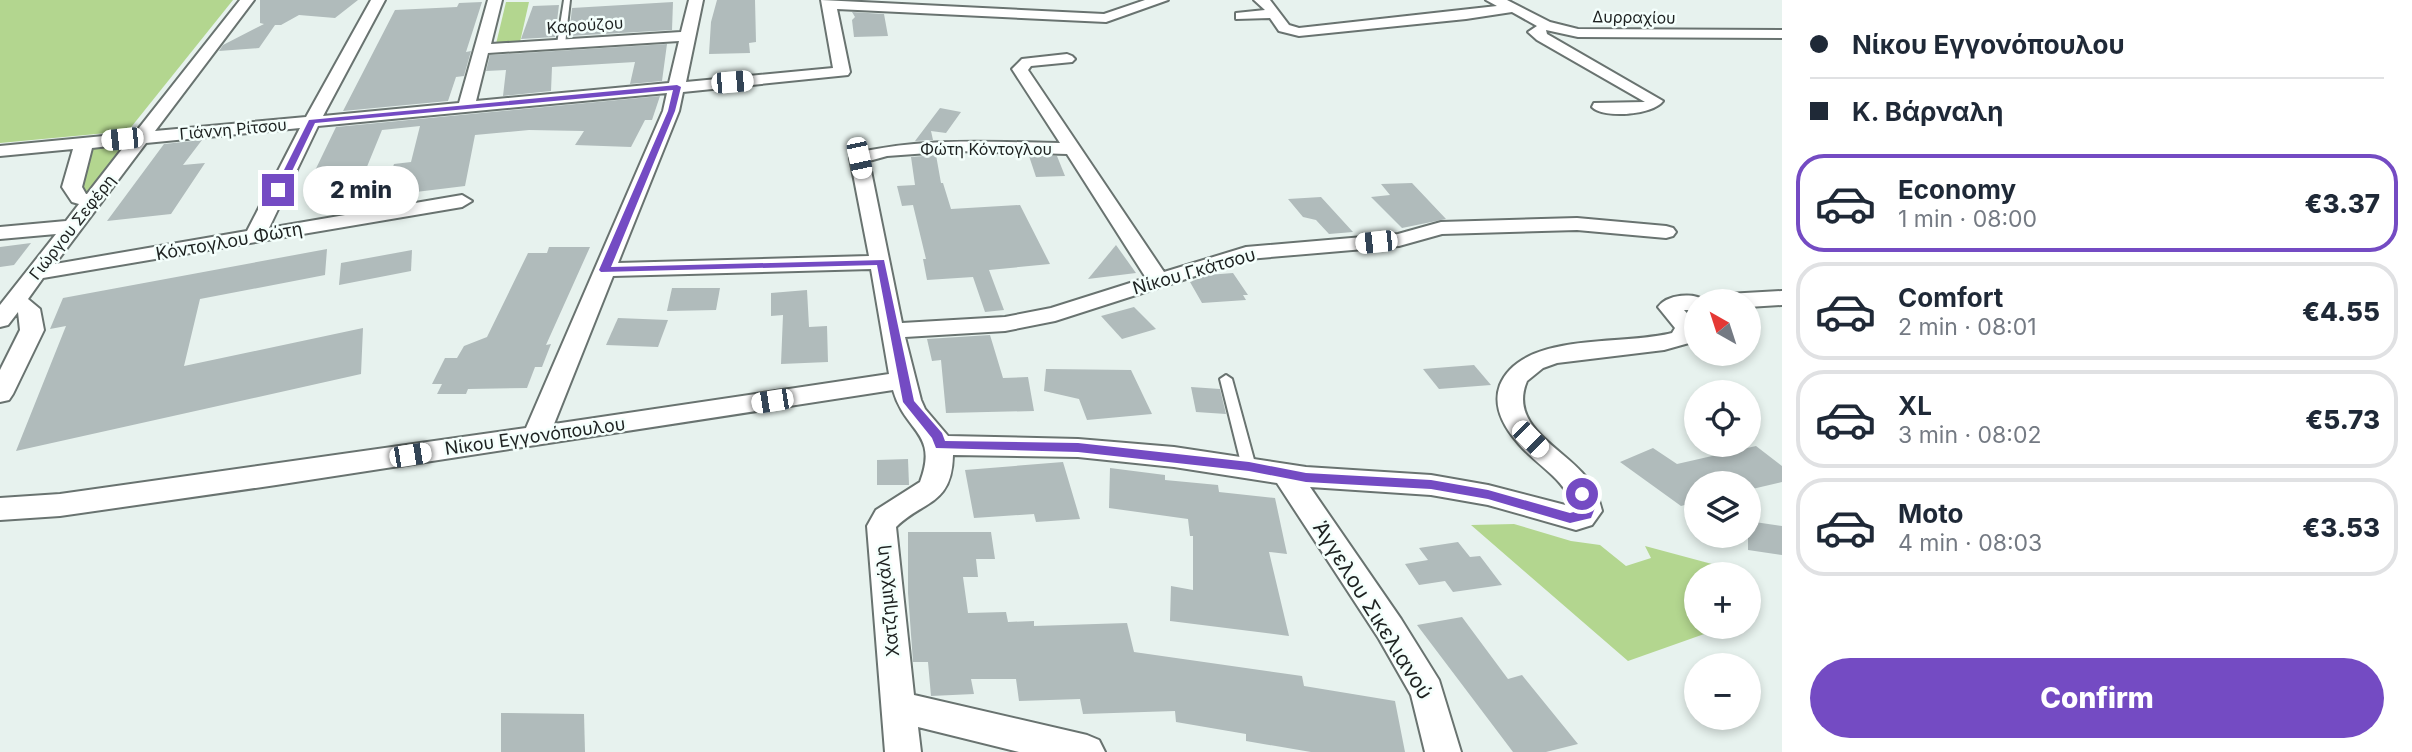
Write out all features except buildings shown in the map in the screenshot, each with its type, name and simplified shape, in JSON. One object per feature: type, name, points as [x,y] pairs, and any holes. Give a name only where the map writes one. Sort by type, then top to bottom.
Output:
[{"type":"street","name":"Γιώργου Σεφέρη","points":[[7,311],[247,0]]},
{"type":"street","points":[[255,236],[312,121],[378,0]]},
{"type":"street","points":[[466,107],[495,0]]},
{"type":"street","points":[[536,435],[671,111],[696,0]]},
{"type":"street","points":[[829,2],[1107,18],[1133,7],[1161,0]]},
{"type":"street","points":[[1261,0],[1284,28],[1299,32],[1466,15],[1514,6]]},
{"type":"street","name":"Δυρραχίου","points":[[1494,0],[1514,6],[1550,27],[1595,35],[1782,34]]},
{"type":"street","name":"Γιάννη Ρίτσου","points":[[0,151],[842,72],[829,2]]},
{"type":"street","points":[[1241,16],[1274,14]]},
{"type":"street","points":[[1550,27],[1535,32],[1655,101],[1653,105],[1644,108],[1600,107]]},
{"type":"street","name":"Καρούζου","points":[[483,49],[689,36]]},
{"type":"street","points":[[1067,59],[1027,62],[1020,69],[1158,280]]},
{"type":"street","points":[[84,143],[72,187],[79,198],[92,201]]},
{"type":"street","name":"Φώτη Κόντογλου","points":[[881,262],[859,158],[887,151],[956,146],[1073,149]]},
{"type":"street","name":"Κόντογλου Φώτη","points":[[37,273],[462,201]]},
{"type":"street","name":"Νίκου Γκάτσου","points":[[893,331],[1005,324],[1055,314],[1246,253],[1399,240],[1441,228],[1577,224],[1666,232]]},
{"type":"street","points":[[0,233],[73,226]]},
{"type":"street","points":[[604,270],[881,262],[902,380],[911,407],[938,436],[940,445],[1078,448],[1249,467],[1286,474],[1447,487],[1488,495],[1561,516],[1582,517],[1588,508],[1582,494],[1530,439],[1510,413],[1510,396],[1517,377],[1530,366],[1550,357],[1661,343],[1681,338],[1684,332]]},
{"type":"street","points":[[1761,299],[1782,298]]},
{"type":"street","points":[[1684,304],[1669,307],[1684,324]]},
{"type":"street","points":[[0,394],[32,330],[29,309],[7,311]]},
{"type":"street","name":"Νίκου Εγγονόπουλου","points":[[0,509],[70,504],[902,380]]},
{"type":"street","name":"Χατζημιχάλη","points":[[904,752],[881,526],[892,513],[916,502],[930,490],[940,459],[940,445]]},
{"type":"street","name":"Άγγελου Σικελιανού","points":[[1286,474],[1390,629],[1427,691],[1443,752]]},
{"type":"street","points":[[898,707],[1087,752]]},
{"type":"lane","points":[[561,44],[567,0]]},
{"type":"lane","points":[[1226,379],[1249,467]]},
{"type":"green space","points":[[0,0],[233,0],[128,131],[0,143]]},
{"type":"green space","points":[[506,2],[529,2],[520,42],[496,44]]},
{"type":"green space","points":[[141,137],[92,201],[73,184],[84,143]]},
{"type":"green space","points":[[1514,524],[1571,541],[1600,545],[1626,566],[1651,558],[1645,546],[1705,562],[1684,562],[1684,639],[1690,639],[1628,661],[1471,525]]},
{"type":"route","points":[[278,190],[312,121],[677,87],[671,111],[604,270],[881,262],[908,402],[918,417],[938,436],[940,445],[1078,448],[1174,457],[1306,477],[1466,489],[1576,519],[1587,514],[1588,504],[1582,494]]}]
